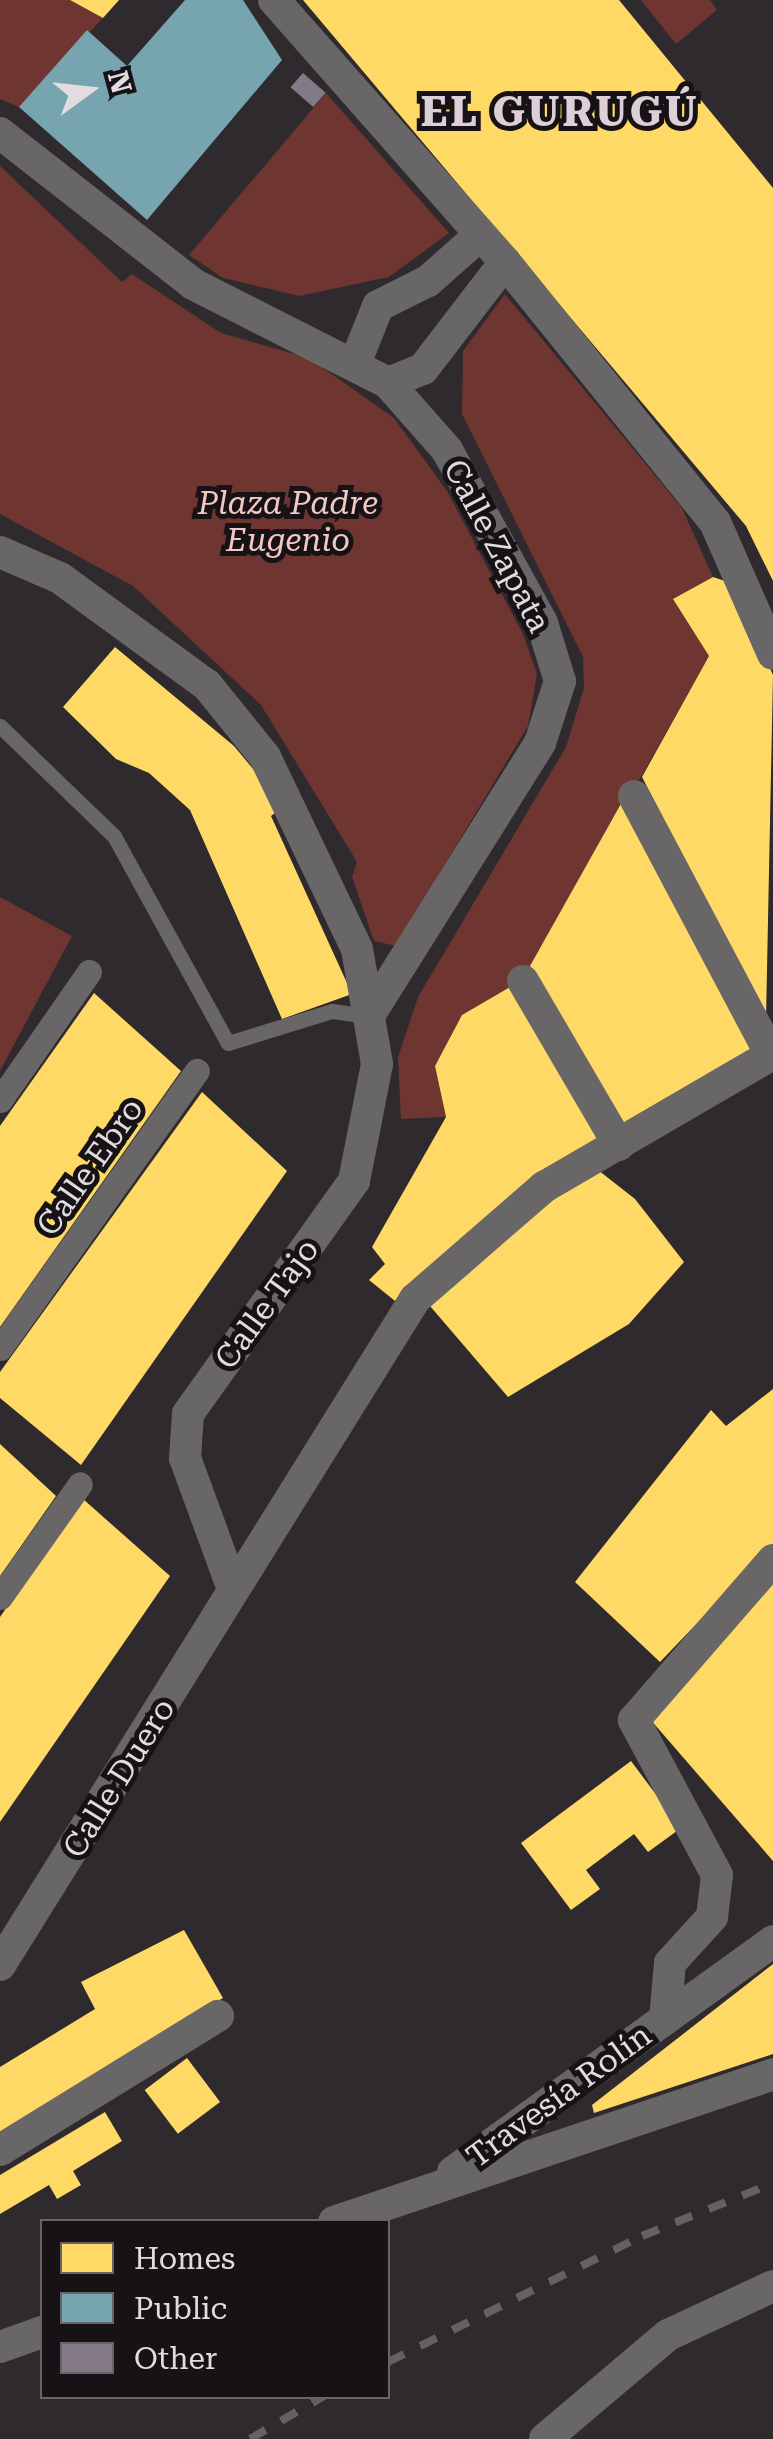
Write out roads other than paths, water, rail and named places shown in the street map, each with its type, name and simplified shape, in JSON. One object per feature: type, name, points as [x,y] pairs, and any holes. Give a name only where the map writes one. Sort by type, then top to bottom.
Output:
[{"type":"street","points":[[274,0],[505,262],[716,522],[773,654]]},
{"type":"street","name":"Calle Zapata","points":[[0,134],[193,284],[356,361],[388,383],[447,450],[542,623],[560,681],[540,743],[369,1016]]},
{"type":"street","points":[[356,361],[378,306],[428,281],[480,235]]},
{"type":"street","points":[[388,383],[434,358],[505,262]]},
{"type":"street","name":"Calle Tajo","points":[[0,552],[60,578],[207,685],[265,757],[332,884],[369,1016],[377,1064],[354,1180],[188,1414],[185,1458],[233,1589]]},
{"type":"street","points":[[634,796],[766,1030]]},
{"type":"street","points":[[0,1100],[89,972]]},
{"type":"street","points":[[523,982],[619,1145]]},
{"type":"street","name":"Calle Duero","points":[[0,1965],[415,1300],[544,1188],[771,1055],[766,1030]]},
{"type":"street","name":"Calle Ebro","points":[[0,1348],[198,1071]]},
{"type":"street","points":[[0,1597],[80,1484]]},
{"type":"street","name":"Travesía Rolín","points":[[441,2180],[665,2019],[670,1963],[712,1917],[718,1875],[634,1720],[773,1560]]},
{"type":"street","points":[[665,2019],[773,1941]]},
{"type":"street","points":[[0,2150],[218,2016]]},
{"type":"street","points":[[342,2219],[441,2180],[481,2175],[773,2074]]},
{"type":"street","points":[[546,2439],[668,2335],[773,2286]]},
{"type":"street","points":[[0,2347],[40,2333]]},
{"type":"lane","points":[[0,726],[114,836],[228,1043],[332,1011],[369,1016]]},
{"type":"railway","points":[[390,2361],[642,2236],[773,2183]]},
{"type":"railway","points":[[250,2439],[319,2399]]},
{"type":"district","name":"EL GURUGÚ","points":[[560,112]]},
{"type":"park label","name":"Plaza Padre Eugenio","points":[[288,522]]}]
